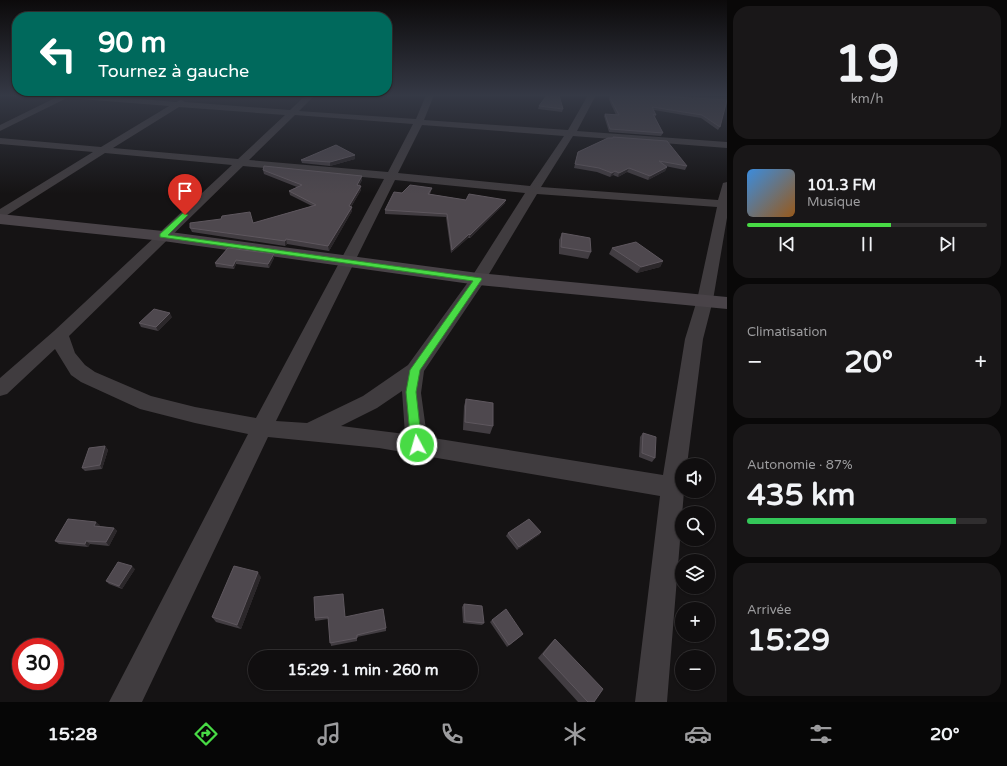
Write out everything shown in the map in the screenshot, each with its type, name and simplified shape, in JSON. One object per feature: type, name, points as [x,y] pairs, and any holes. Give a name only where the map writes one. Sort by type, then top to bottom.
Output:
[{"type":"street","points":[[0,214],[139,128]]},
{"type":"street","points":[[0,389],[60,335],[277,128]]},
{"type":"street","points":[[125,702],[262,428],[416,128]]},
{"type":"street","points":[[499,128],[727,145]]},
{"type":"street","points":[[310,432],[370,402],[396,385],[415,370],[478,279],[532,190],[574,128]]},
{"type":"street","points":[[0,141],[532,190],[726,198],[705,300],[694,339],[673,487],[651,702]]},
{"type":"street","points":[[0,219],[163,236],[478,279],[727,303]]},
{"type":"street","points":[[60,335],[65,352],[78,370],[88,377],[148,403],[196,415],[262,428],[379,439],[673,487]]},
{"type":"street","points":[[415,370],[411,392],[417,445]]},
{"type":"building","points":[[610,128],[660,128],[663,133]]},
{"type":"building","points":[[613,137],[667,141],[687,166],[659,161],[667,167],[650,176],[629,168],[619,173],[615,171],[612,173],[599,168],[575,164],[578,152]]},
{"type":"building","points":[[336,145],[355,155],[330,162],[301,160]]},
{"type":"building","points":[[264,166],[362,176],[357,185],[361,186],[349,206],[352,207],[328,246],[286,239],[285,241],[190,228],[190,223],[221,219],[222,216],[250,212],[253,223],[316,205],[289,191],[302,185],[263,170]]},
{"type":"building","points":[[410,185],[432,188],[428,194],[466,200],[469,194],[506,200],[470,235],[469,234],[452,250],[447,214],[385,210],[394,192],[402,193]]},
{"type":"building","points":[[562,233],[590,238],[591,252],[561,247]]},
{"type":"building","points":[[636,242],[663,261],[641,267],[612,248]]},
{"type":"building","points":[[228,248],[274,254],[268,264],[236,260],[233,266],[215,263]]},
{"type":"building","points":[[154,309],[170,313],[156,327],[139,323]]},
{"type":"building","points":[[466,399],[493,403],[493,426],[465,422]]},
{"type":"building","points":[[643,433],[656,437],[655,458],[642,453]]},
{"type":"building","points":[[105,446],[100,465],[82,468],[89,448]]},
{"type":"building","points":[[68,519],[96,522],[94,526],[114,528],[106,542],[86,541],[85,544],[55,541]]},
{"type":"building","points":[[529,519],[541,532],[519,547],[508,533]]},
{"type":"building","points":[[118,562],[132,566],[119,586],[106,581]]},
{"type":"building","points":[[234,566],[258,572],[237,625],[212,617]]},
{"type":"building","points":[[343,594],[345,617],[383,609],[386,628],[357,635],[357,638],[330,643],[328,617],[315,618],[314,597]]},
{"type":"building","points":[[464,604],[482,606],[484,623],[465,621]]},
{"type":"building","points":[[506,609],[523,634],[509,645],[492,620]]},
{"type":"building","points":[[555,639],[603,689],[594,702],[588,702],[543,654]]},
{"type":"route","points":[[185,215],[163,236],[478,279],[415,370],[411,392],[417,445]]}]
